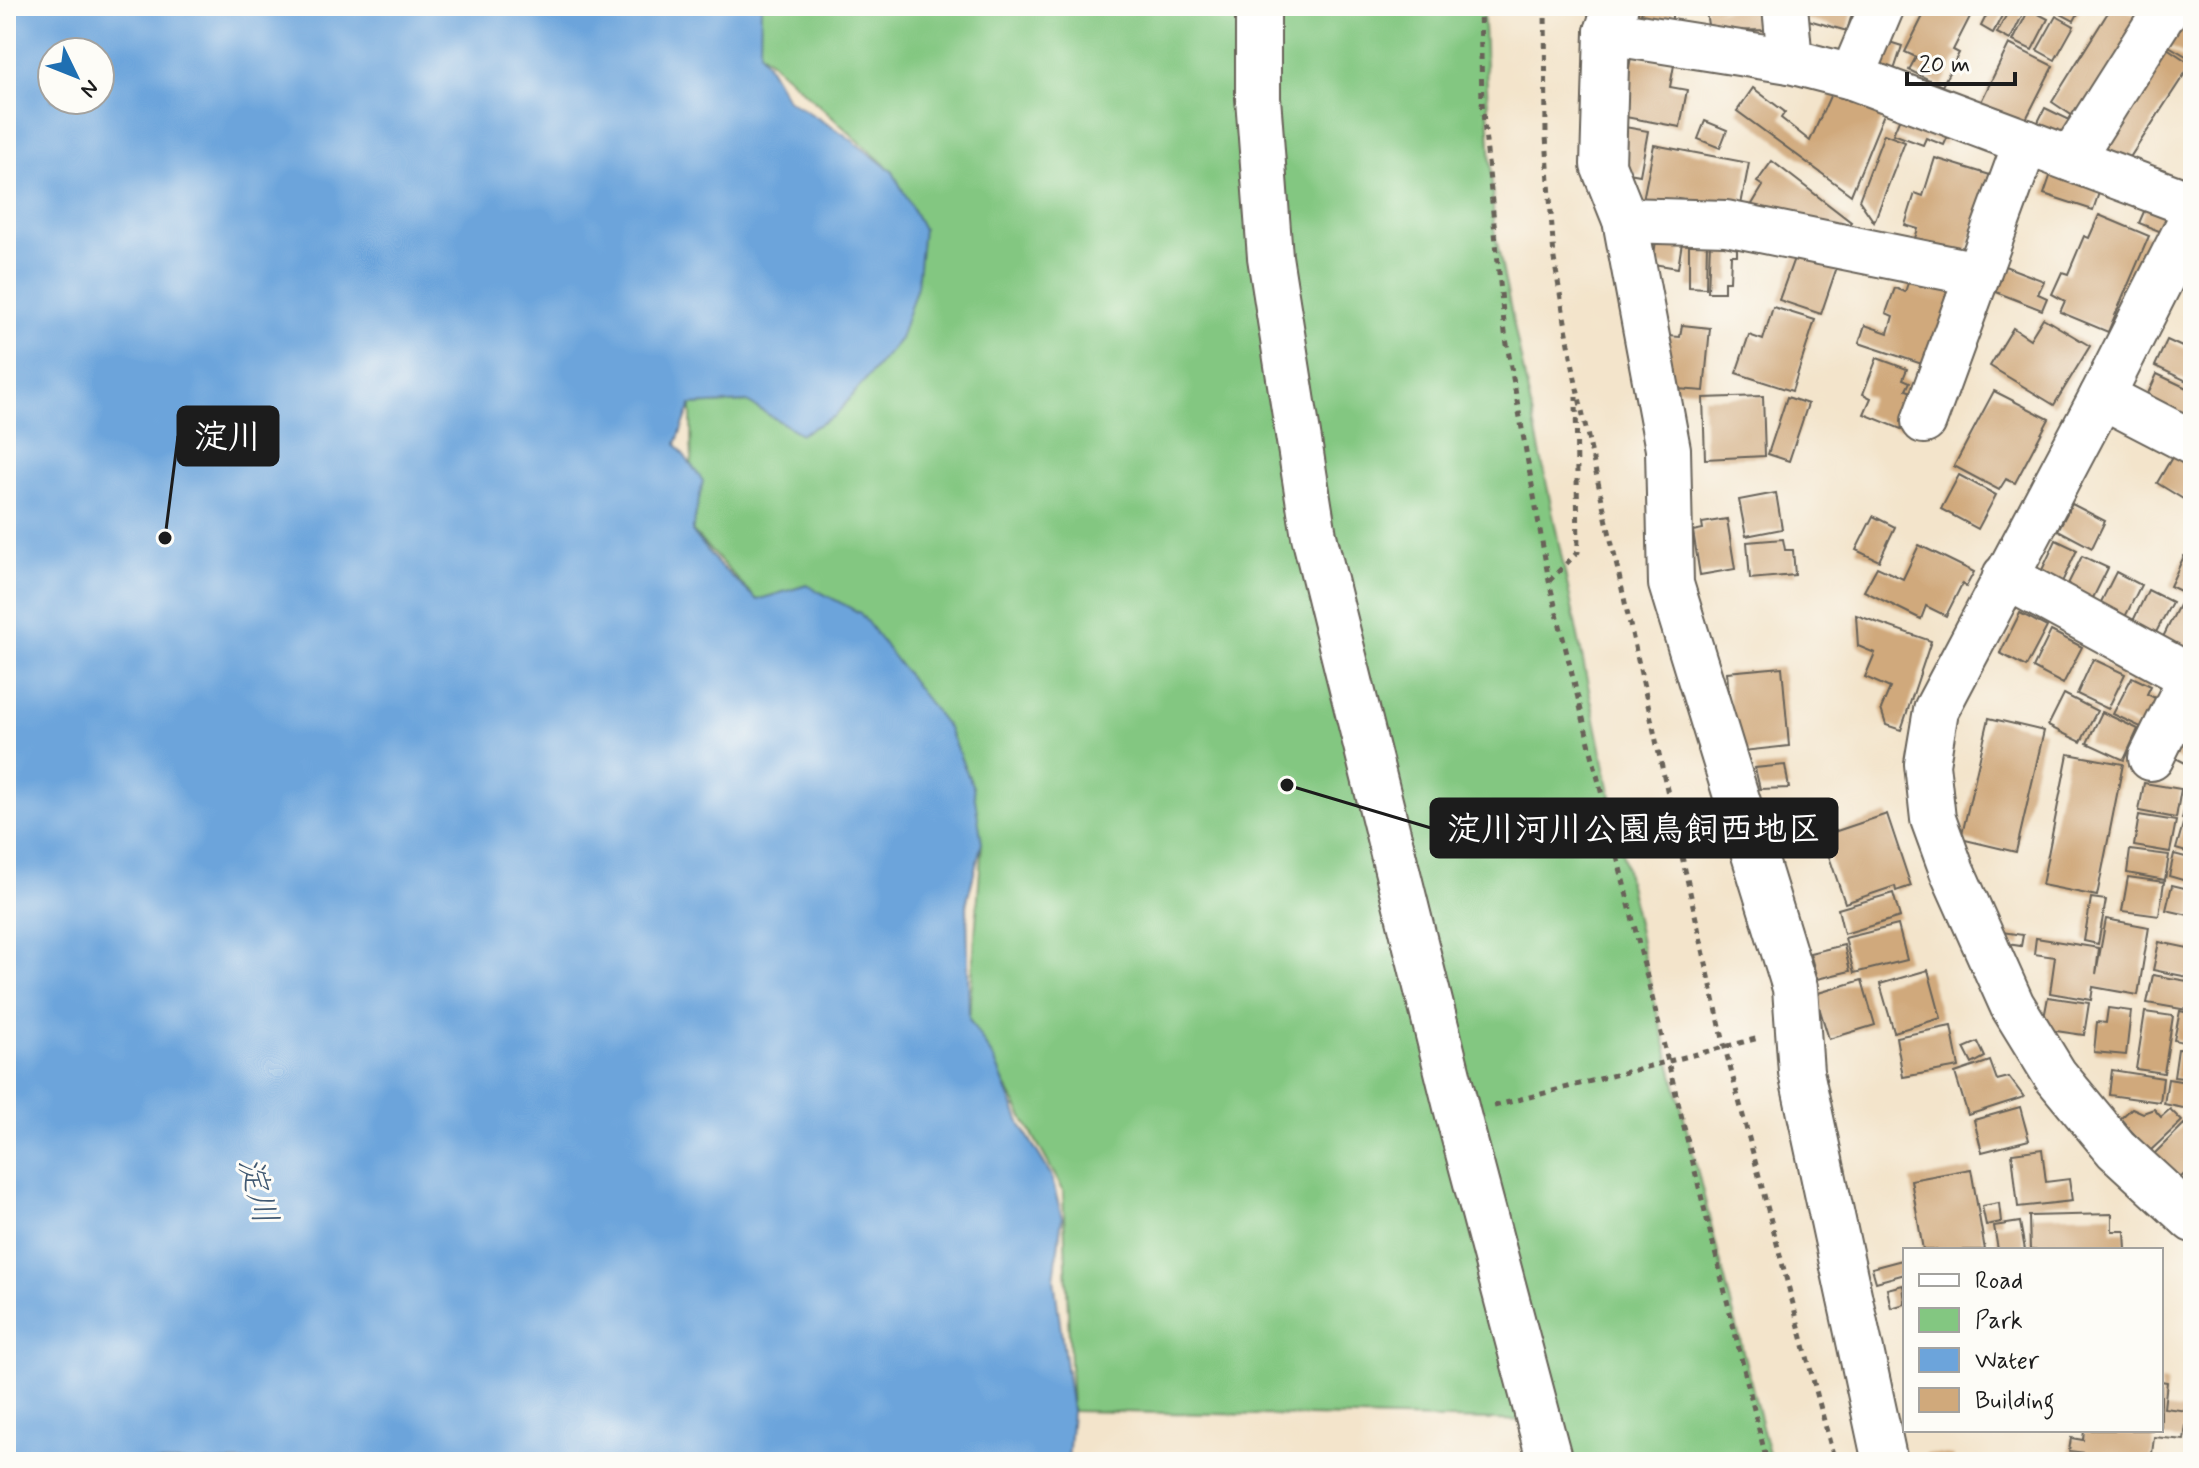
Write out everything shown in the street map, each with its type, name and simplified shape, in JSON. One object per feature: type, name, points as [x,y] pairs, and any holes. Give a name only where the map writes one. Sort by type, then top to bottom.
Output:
[{"type":"street","points":[[1258,6],[1258,98],[1270,257],[1314,536],[1458,1115],[1550,1462]]},
{"type":"street","points":[[1785,6],[1790,61]]},
{"type":"street","points":[[1852,77],[1882,6]]},
{"type":"street","points":[[2071,159],[2168,6]]},
{"type":"street","points":[[1885,1462],[1801,1072],[1795,988],[1671,584],[1668,449],[1625,220],[1603,165],[1611,19],[1852,77],[2193,205]]},
{"type":"street","points":[[1924,421],[2026,142]]},
{"type":"street","points":[[2193,216],[1936,710],[1927,764],[1933,819],[1952,871],[2012,1005],[2055,1075],[2116,1149],[2193,1220]]},
{"type":"street","points":[[1625,220],[1726,223],[1978,274]]},
{"type":"street","points":[[2102,396],[2193,443]]},
{"type":"street","points":[[2005,576],[2192,675],[2151,758]]},
{"type":"path","points":[[1480,6],[1482,102],[1505,333],[1549,581],[1670,1061],[1741,1371],[1767,1462]]},
{"type":"path","points":[[1545,6],[1546,136],[1554,259],[1576,384],[1725,1048],[1835,1462]]},
{"type":"path","points":[[1549,581],[1578,552],[1576,384]]},
{"type":"path","points":[[1458,1115],[1725,1048],[1798,1026]]},
{"type":"green space","points":[[760,6],[1483,6],[1494,228],[1646,967],[1771,1462],[1549,1462],[1539,1421],[1072,1411],[1063,1190],[969,1019],[982,842],[807,585],[757,600],[692,531],[691,405],[747,402],[893,172],[760,52]]},
{"type":"water","points":[[6,6],[761,6],[760,52],[787,99],[845,135],[893,172],[923,229],[917,286],[900,339],[835,416],[801,434],[747,402],[691,405],[676,444],[703,481],[692,532],[718,564],[757,600],[807,585],[860,613],[948,728],[973,787],[982,842],[967,901],[969,1019],[995,1061],[1021,1125],[1051,1175],[1062,1218],[1054,1279],[1072,1411],[1068,1462],[6,1462]]},
{"type":"building","points":[[1641,6],[1672,6],[1672,21],[1643,32]]},
{"type":"building","points":[[1705,6],[1732,6],[1714,11],[1769,6],[1772,30],[1709,31]]},
{"type":"building","points":[[1809,6],[1854,7],[1847,31],[1805,19]]},
{"type":"building","points":[[1928,6],[1974,9],[1953,50],[1959,53],[1942,86],[1909,70],[1916,57],[1905,52]]},
{"type":"building","points":[[1991,6],[2007,6],[1993,33],[1981,26]]},
{"type":"building","points":[[2011,6],[2027,6],[2010,40],[1997,33]]},
{"type":"building","points":[[2061,6],[2082,6],[2074,21],[2057,12]]},
{"type":"building","points":[[2112,6],[2120,6],[2142,19],[2079,120],[2052,102]]},
{"type":"building","points":[[2184,6],[2193,6],[2193,60],[2162,42]]},
{"type":"building","points":[[2029,9],[2048,19],[2032,50],[2013,41]]},
{"type":"building","points":[[2056,16],[2074,26],[2055,60],[2037,50]]},
{"type":"building","points":[[1886,41],[1902,46],[1892,76],[1876,70]]},
{"type":"building","points":[[2009,44],[2053,66],[2021,129],[1978,108]]},
{"type":"building","points":[[2161,44],[2191,64],[2125,165],[2096,145]]},
{"type":"building","points":[[1631,57],[1674,65],[1670,87],[1687,90],[1680,127],[1620,116]]},
{"type":"building","points":[[1834,87],[1886,109],[1851,195],[1737,111],[1753,88],[1785,112],[1781,118],[1810,141]]},
{"type":"building","points":[[1904,108],[1952,127],[1944,145],[1926,138],[1923,145],[1893,134]]},
{"type":"building","points":[[2045,108],[2076,123],[2064,147],[2033,132]]},
{"type":"building","points":[[1705,121],[1727,130],[1720,148],[1698,139]]},
{"type":"building","points":[[1619,126],[1648,131],[1640,175],[1612,170]]},
{"type":"building","points":[[1884,134],[1905,142],[1874,222],[1859,200]]},
{"type":"building","points":[[1654,145],[1749,163],[1740,210],[1678,198],[1676,211],[1642,205]]},
{"type":"building","points":[[1935,158],[1990,175],[1965,257],[1914,241],[1918,229],[1905,225],[1915,193],[1923,196]]},
{"type":"building","points":[[1772,161],[1851,222],[1838,238],[1748,211],[1763,186],[1757,182]]},
{"type":"building","points":[[2053,168],[2102,184],[2093,210],[2044,194]]},
{"type":"building","points":[[2150,198],[2175,208],[2164,233],[2139,223]]},
{"type":"building","points":[[2099,215],[2149,236],[2108,332],[2060,312],[2065,301],[2052,294],[2062,272],[2068,274],[2084,236],[2089,238]]},
{"type":"building","points":[[1657,232],[1683,236],[1678,268],[1653,264]]},
{"type":"building","points":[[1689,241],[1707,241],[1706,288],[1689,287]]},
{"type":"building","points":[[1710,242],[1737,243],[1737,255],[1731,255],[1730,281],[1724,281],[1724,292],[1708,292]]},
{"type":"building","points":[[1797,250],[1838,264],[1821,314],[1779,300]]},
{"type":"building","points":[[2002,265],[2044,281],[2038,294],[2047,298],[2042,310],[1978,285]]},
{"type":"building","points":[[1912,271],[1961,279],[1931,367],[1859,343],[1865,325],[1888,333],[1893,316],[1886,313],[1895,288],[1905,292]]},
{"type":"building","points":[[1773,307],[1815,320],[1792,391],[1736,373],[1749,335],[1763,340]]},
{"type":"building","points":[[2043,318],[2090,346],[2054,405],[1990,366],[2013,328],[2030,339]]},
{"type":"building","points":[[1682,325],[1710,328],[1704,391],[1664,388],[1668,336],[1680,337]]},
{"type":"building","points":[[2167,340],[2193,352],[2193,384],[2155,366]]},
{"type":"building","points":[[1877,358],[1907,369],[1903,379],[1910,382],[1906,390],[1915,393],[1901,429],[1864,414],[1871,398],[1863,394]]},
{"type":"building","points":[[2157,374],[2193,391],[2193,427],[2143,404]]},
{"type":"building","points":[[1994,391],[2049,419],[2015,483],[2006,479],[1999,490],[1954,466]]},
{"type":"building","points":[[1763,396],[1765,456],[1705,459],[1703,398]]},
{"type":"building","points":[[1787,397],[1808,404],[1789,461],[1768,454]]},
{"type":"building","points":[[2174,454],[2193,466],[2193,505],[2157,483]]},
{"type":"building","points":[[1959,475],[1996,495],[1978,529],[1941,509]]},
{"type":"building","points":[[1776,493],[1782,529],[1746,536],[1739,500]]},
{"type":"building","points":[[2072,504],[2105,521],[2092,548],[2058,530]]},
{"type":"building","points":[[1873,516],[1895,527],[1879,561],[1856,550]]},
{"type":"building","points":[[1727,519],[1735,569],[1700,575],[1693,531],[1703,529],[1702,523]]},
{"type":"building","points":[[1783,539],[1785,550],[1793,550],[1795,575],[1750,579],[1747,542]]},
{"type":"building","points":[[2056,540],[2077,550],[2056,595],[2035,585]]},
{"type":"building","points":[[1919,545],[1974,572],[1966,587],[1962,584],[1946,616],[1926,606],[1921,619],[1864,591],[1877,567],[1903,579]]},
{"type":"building","points":[[2082,556],[2108,568],[2089,606],[2063,594]]},
{"type":"building","points":[[2184,556],[2193,560],[2193,597],[2170,586]]},
{"type":"building","points":[[2116,572],[2141,585],[2123,621],[2098,608]]},
{"type":"building","points":[[2148,590],[2172,602],[2153,638],[2130,627]]},
{"type":"building","points":[[2179,605],[2193,612],[2193,636],[2183,656],[2159,645]]},
{"type":"building","points":[[2020,613],[2047,627],[2026,667],[2000,653]]},
{"type":"building","points":[[1856,615],[1931,641],[1901,730],[1886,725],[1881,709],[1890,688],[1865,677],[1875,653],[1858,646]]},
{"type":"building","points":[[2051,631],[2082,647],[2063,684],[2033,668]]},
{"type":"building","points":[[2093,659],[2125,674],[2108,709],[2077,694]]},
{"type":"building","points":[[1782,667],[1789,746],[1734,752],[1727,672]]},
{"type":"building","points":[[2132,677],[2151,686],[2147,694],[2161,701],[2147,730],[2113,714]]},
{"type":"building","points":[[2064,694],[2097,711],[2081,742],[2048,726]]},
{"type":"building","points":[[2193,707],[2193,767],[2168,754]]},
{"type":"building","points":[[2102,712],[2138,729],[2124,760],[2087,743]]},
{"type":"building","points":[[1989,718],[2044,731],[2016,852],[1961,839]]},
{"type":"building","points":[[2068,754],[2123,764],[2097,896],[2042,885]]},
{"type":"building","points":[[1785,765],[1789,788],[1760,789],[1755,768]]},
{"type":"building","points":[[2144,783],[2181,789],[2176,818],[2139,811]]},
{"type":"building","points":[[2189,790],[2193,791],[2193,822],[2182,819]]},
{"type":"building","points":[[1887,814],[1911,886],[1896,891],[1895,886],[1845,903],[1822,836]]},
{"type":"building","points":[[2139,815],[2176,821],[2170,852],[2134,846]]},
{"type":"building","points":[[2183,824],[2193,827],[2193,854],[2176,849]]},
{"type":"building","points":[[2130,850],[2169,855],[2165,880],[2127,873]]},
{"type":"building","points":[[2174,854],[2193,859],[2193,883],[2169,876]]},
{"type":"building","points":[[2128,877],[2164,882],[2159,916],[2122,911]]},
{"type":"building","points":[[2172,885],[2193,890],[2193,916],[2166,910]]},
{"type":"building","points":[[1893,893],[1900,917],[1844,934],[1838,909]]},
{"type":"building","points":[[2091,898],[2106,900],[2098,944],[2084,941]]},
{"type":"building","points":[[2106,919],[2149,927],[2138,995],[2093,987],[2091,1000],[2050,993],[2055,957],[2034,954],[2036,938],[2099,948],[2096,974]]},
{"type":"building","points":[[1898,925],[1907,960],[1854,973],[1845,938]]},
{"type":"building","points":[[2002,932],[2023,935],[2021,946],[2000,943]]},
{"type":"building","points":[[2159,942],[2193,949],[2193,978],[2153,970]]},
{"type":"building","points":[[1844,945],[1850,971],[1817,979],[1810,953]]},
{"type":"building","points":[[1928,970],[1941,1018],[1894,1032],[1880,984]]},
{"type":"building","points":[[2153,975],[2193,982],[2193,1011],[2147,1003]]},
{"type":"building","points":[[1862,980],[1875,1025],[1829,1039],[1815,994]]},
{"type":"building","points":[[2048,997],[2089,1003],[2084,1035],[2042,1029]]},
{"type":"building","points":[[2108,1008],[2131,1011],[2126,1055],[2094,1052],[2097,1022],[2106,1023]]},
{"type":"building","points":[[2180,1011],[2193,1014],[2193,1044],[2174,1040]]},
{"type":"building","points":[[2145,1012],[2173,1016],[2164,1073],[2136,1069]]},
{"type":"building","points":[[1951,1026],[1959,1067],[1903,1077],[1896,1037]]},
{"type":"building","points":[[1978,1042],[1985,1057],[1972,1064],[1964,1048]]},
{"type":"building","points":[[2178,1049],[2193,1050],[2193,1079],[2174,1077]]},
{"type":"building","points":[[1990,1061],[1997,1080],[2009,1077],[2024,1097],[1968,1115],[1955,1073]]},
{"type":"building","points":[[2112,1070],[2163,1078],[2160,1102],[2109,1095]]},
{"type":"building","points":[[2168,1079],[2193,1083],[2193,1110],[2164,1104]]},
{"type":"building","points":[[2020,1107],[2029,1140],[1982,1152],[1974,1120]]},
{"type":"building","points":[[2132,1108],[2143,1113],[2154,1109],[2161,1117],[2170,1109],[2182,1121],[2150,1151],[2120,1119]]},
{"type":"building","points":[[2184,1124],[2193,1134],[2193,1166],[2179,1179],[2154,1154]]},
{"type":"building","points":[[2042,1149],[2046,1182],[2069,1179],[2072,1201],[2018,1207],[2012,1153]]},
{"type":"building","points":[[1971,1169],[1985,1248],[1923,1248],[1911,1180]]},
{"type":"building","points":[[1999,1203],[2001,1222],[1986,1225],[1982,1206]]},
{"type":"building","points":[[2112,1214],[2112,1231],[2125,1231],[2126,1248],[2030,1248],[2029,1216]]},
{"type":"building","points":[[2020,1222],[2025,1248],[1998,1248],[1994,1226]]},
{"type":"building","points":[[1902,1260],[1903,1275],[1876,1282],[1872,1268]]},
{"type":"building","points":[[1903,1285],[1903,1305],[1891,1308],[1887,1289]]},
{"type":"building","points":[[2163,1381],[2167,1382],[2164,1408],[2188,1411],[2184,1440],[2154,1437],[2151,1462],[2118,1462],[2119,1457],[2069,1451],[2071,1438],[2083,1440],[2084,1432],[2163,1432]]},
{"type":"building","points":[[1926,1453],[1954,1456],[1953,1462],[1925,1462]]},
{"type":"place","name":"淀川","points":[[165,538]]},
{"type":"place","name":"淀川河川公園鳥飼西地区","points":[[1287,785]]}]
